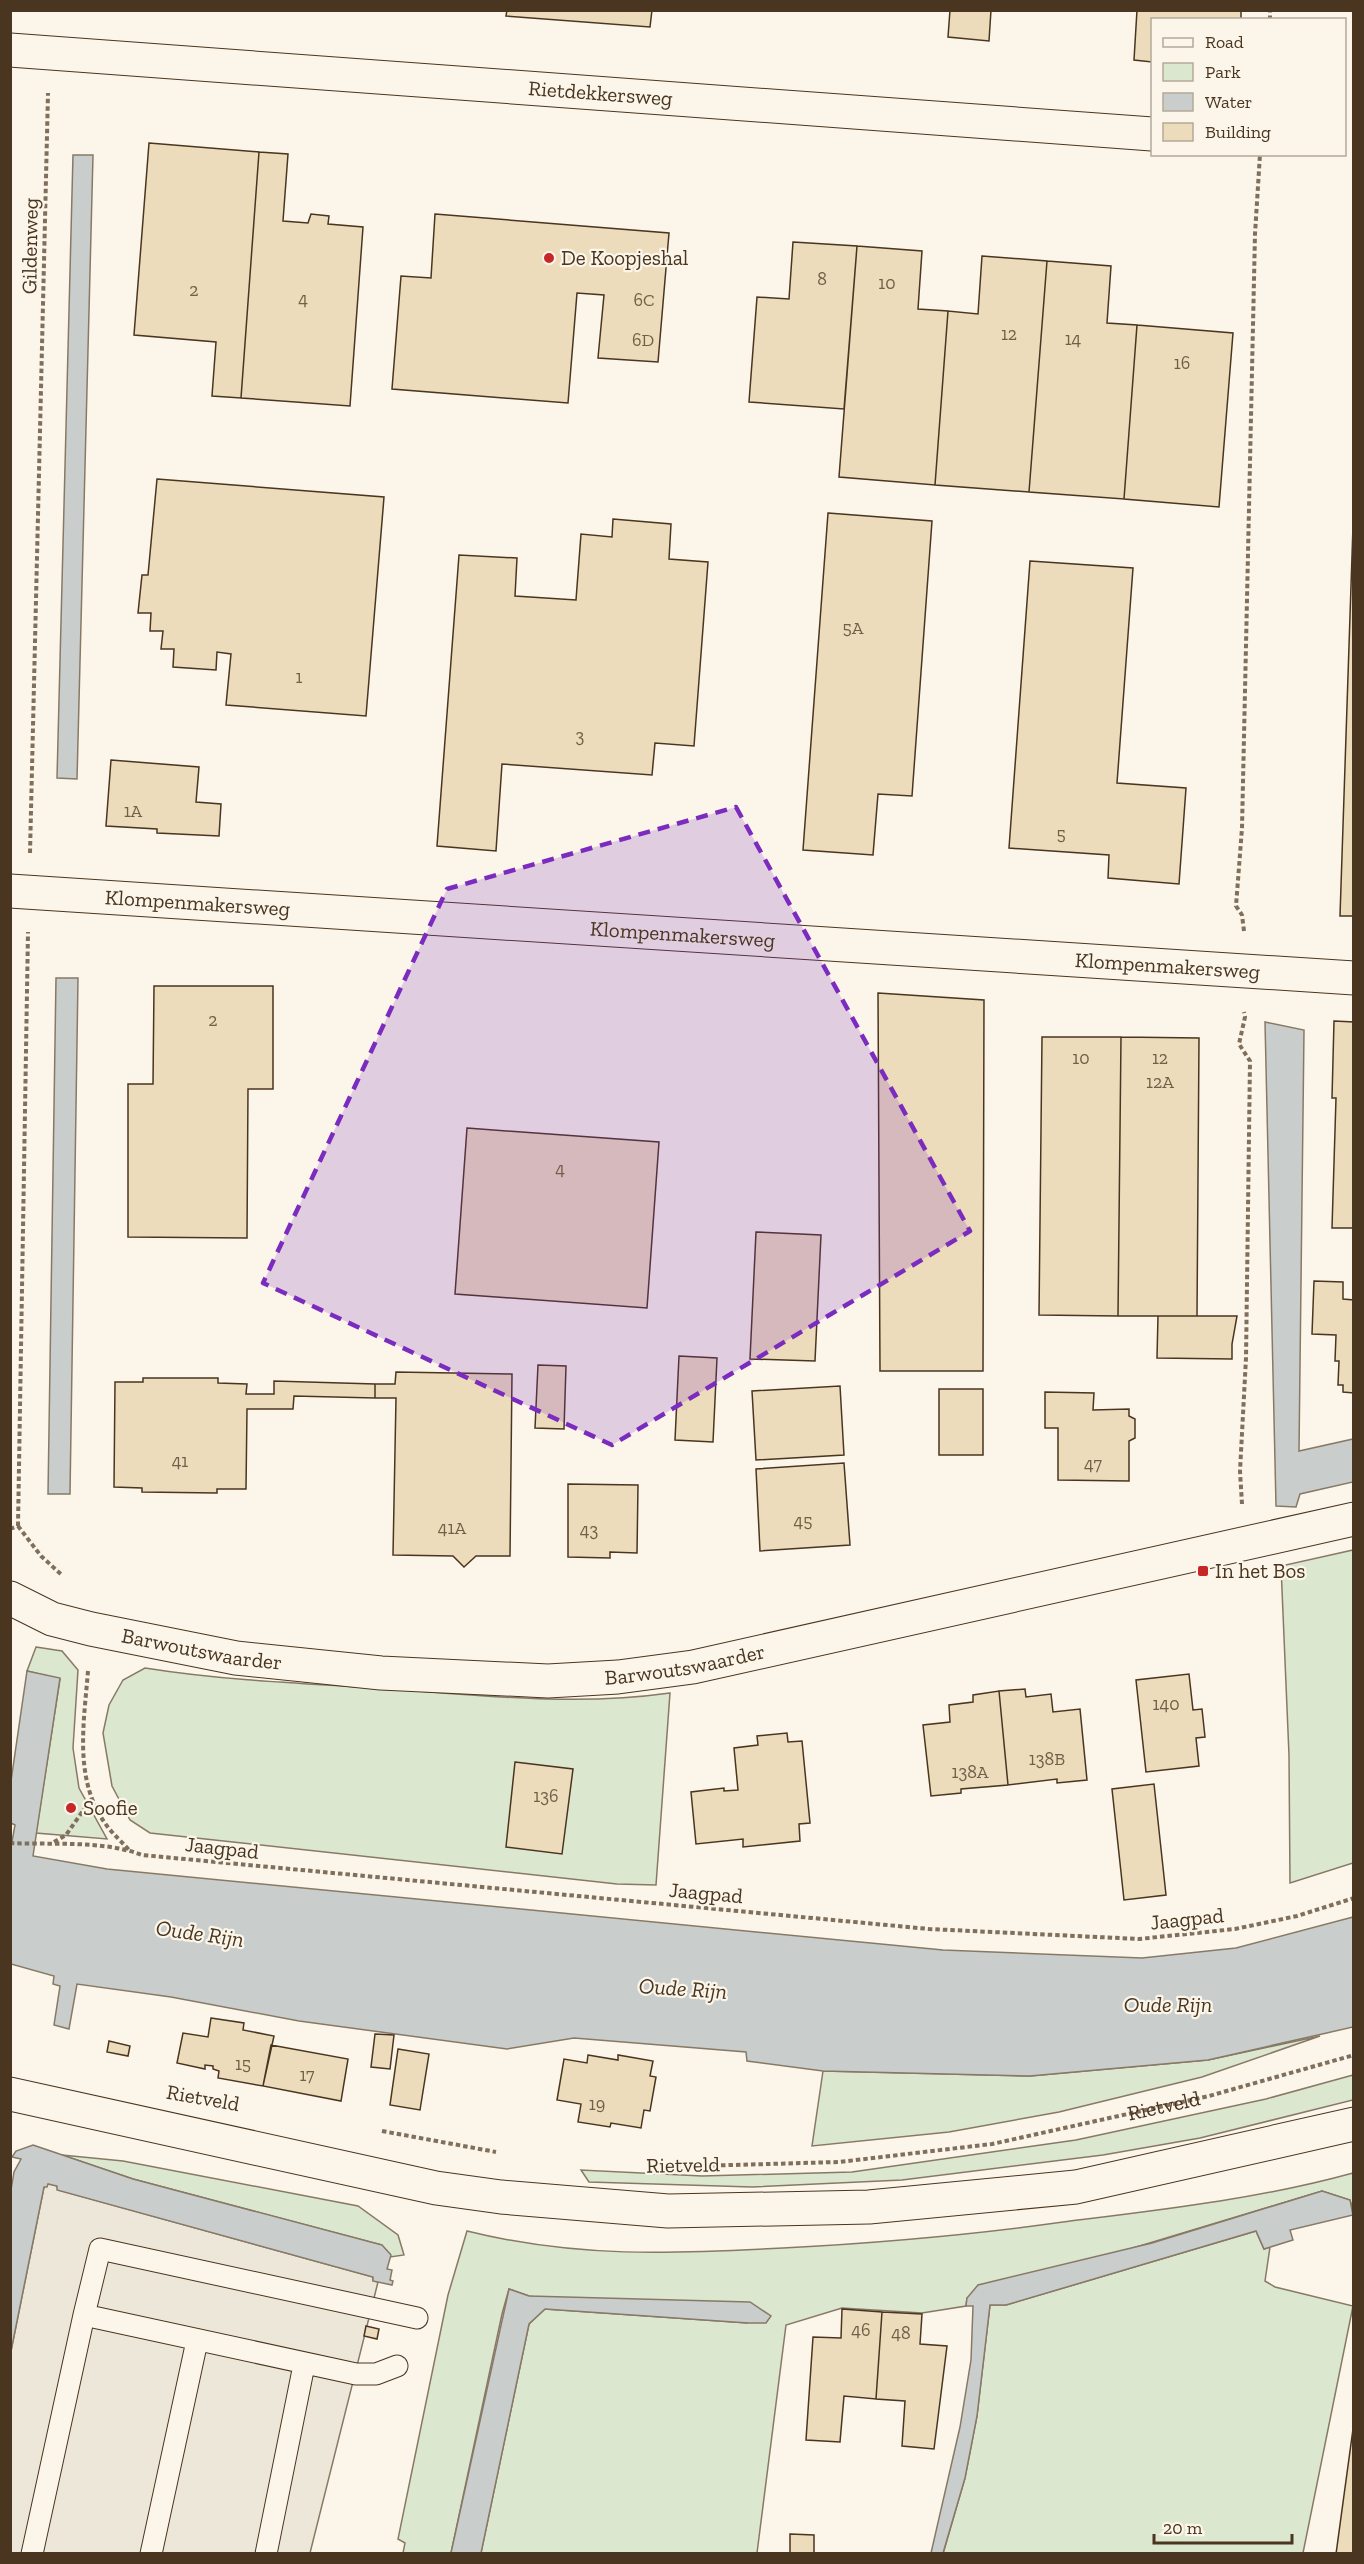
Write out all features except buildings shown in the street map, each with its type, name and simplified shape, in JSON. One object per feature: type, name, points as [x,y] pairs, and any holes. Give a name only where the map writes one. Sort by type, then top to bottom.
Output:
[{"type":"street","name":"Rietdekkersweg","points":[[10,50],[1151,134]]},
{"type":"street","name":"Klompenmakersweg","points":[[20,892],[1230,972],[1353,978]]},
{"type":"street","name":"Barwoutswaarder","points":[[10,1598],[52,1620],[236,1658],[381,1673],[548,1681],[618,1677],[693,1667],[1353,1519]]},
{"type":"street","name":"Rietveld","points":[[10,2094],[436,2188],[501,2197],[668,2211],[869,2207],[1076,2187],[1353,2124]]},
{"type":"lane","points":[[32,2553],[100,2249],[417,2318]]},
{"type":"lane","points":[[84,2315],[304,2365],[356,2374],[376,2374],[397,2366]]},
{"type":"lane","points":[[151,2553],[197,2341]]},
{"type":"lane","points":[[266,2553],[304,2365]]},
{"type":"path","name":"Gildenweg","points":[[10,1530],[18,1526],[20,892],[49,52]]},
{"type":"path","points":[[1249,1543],[1242,1506],[1240,1471],[1246,1358],[1250,1061],[1239,1044],[1245,1017],[1230,972],[1243,941],[1244,927],[1242,915],[1236,906],[1242,828],[1255,234],[1260,156]]},
{"type":"path","points":[[91,1629],[82,1748],[85,1778],[92,1798],[107,1826],[130,1850]]},
{"type":"path","points":[[53,1842],[66,1835],[92,1798]]},
{"type":"path","name":"Jaagpad","points":[[10,1843],[53,1842],[130,1850],[142,1855],[166,1858],[929,1929],[1139,1939],[1235,1929],[1297,1916],[1353,1898]]},
{"type":"path","name":"Rietveld","points":[[657,2167],[839,2162],[992,2144],[1209,2096],[1353,2055]]},
{"type":"path","points":[[376,2130],[505,2154]]},
{"type":"highlighted area","points":[[736,807],[970,1231],[612,1445],[263,1283],[447,889]]},
{"type":"green space","points":[[1353,1550],[1353,1863],[1290,1883],[1289,1755],[1281,1566]]},
{"type":"green space","points":[[36,1647],[62,1651],[78,1670],[73,1748],[79,1788],[107,1839],[36,1833],[60,1679],[27,1671]]},
{"type":"green space","points":[[145,1668],[269,1682],[532,1698],[601,1699],[670,1693],[656,1885],[617,1884],[150,1833],[130,1820],[112,1786],[103,1733],[109,1705],[123,1680]]},
{"type":"green space","points":[[1320,2036],[1202,2077],[1059,2112],[949,2132],[812,2146],[823,2071],[1030,2076],[1208,2060]]},
{"type":"green space","points":[[1353,2075],[1353,2100],[1200,2138],[1103,2155],[902,2180],[752,2187],[589,2182],[581,2170],[702,2176],[852,2172],[1076,2140],[1266,2099]]},
{"type":"green space","points":[[62,2155],[123,2161],[358,2206],[398,2235],[404,2255],[390,2257],[381,2245],[133,2179]]},
{"type":"green space","points":[[1353,2173],[1353,2209],[1350,2200],[1322,2191],[967,2298],[966,2306],[922,2313],[842,2308],[786,2325],[757,2553],[481,2553],[529,2324],[545,2309],[748,2323],[529,2296],[509,2289],[451,2553],[403,2553],[405,2543],[398,2539],[448,2295],[467,2231],[547,2246],[624,2252],[702,2252],[818,2246],[958,2235],[1173,2208],[1282,2190]]},
{"type":"green space","points":[[1256,2231],[1264,2249],[1270,2247],[1265,2281],[1275,2287],[1353,2306],[1303,2553],[943,2554],[965,2478],[977,2416],[990,2305],[1006,2305]]},
{"type":"shaded area","points":[[47,2183],[57,2186],[58,2190],[373,2277],[373,2281],[378,2282],[310,2553],[11,2554],[11,2351],[44,2187]]},
{"type":"water","points":[[73,155],[93,155],[77,779],[57,778]]},
{"type":"water","points":[[56,978],[78,978],[70,1494],[48,1494]]},
{"type":"water","points":[[1265,1022],[1304,1030],[1299,1451],[1353,1439],[1353,1482],[1300,1494],[1296,1507],[1276,1506]]},
{"type":"water","name":"Oude Rijn","points":[[27,1671],[60,1678],[33,1856],[107,1869],[943,1950],[1142,1958],[1236,1948],[1353,1917],[1353,2027],[1208,2060],[1030,2076],[823,2071],[747,2061],[746,2052],[574,2038],[507,2049],[299,2021],[171,1997],[77,1984],[69,2029],[54,2025],[60,1986],[53,1984],[54,1976],[11,1964],[10,1853],[15,1825],[11,1823],[11,1781]]},
{"type":"water","points":[[33,2145],[133,2179],[382,2245],[391,2255],[387,2269],[392,2270],[390,2280],[393,2281],[392,2285],[373,2281],[373,2277],[57,2190],[57,2186],[48,2184],[44,2187],[11,2351],[11,2190],[14,2172],[21,2159],[12,2157],[16,2151]]},
{"type":"water","points":[[1322,2191],[1350,2200],[1353,2215],[1290,2230],[1293,2240],[1264,2249],[1256,2231],[1006,2305],[990,2305],[977,2416],[965,2478],[943,2553],[931,2553],[960,2427],[971,2360],[973,2306],[966,2306],[967,2298],[978,2285],[1152,2243]]},
{"type":"water","points":[[509,2289],[529,2296],[750,2302],[771,2316],[766,2323],[748,2323],[545,2309],[529,2324],[481,2553],[451,2553]]},
{"type":"place","name":"De Koopjeshal","points":[[549,258]]},
{"type":"place","name":"In het Bos","points":[[1203,1571]]},
{"type":"place","name":"Soofie","points":[[71,1808]]}]
